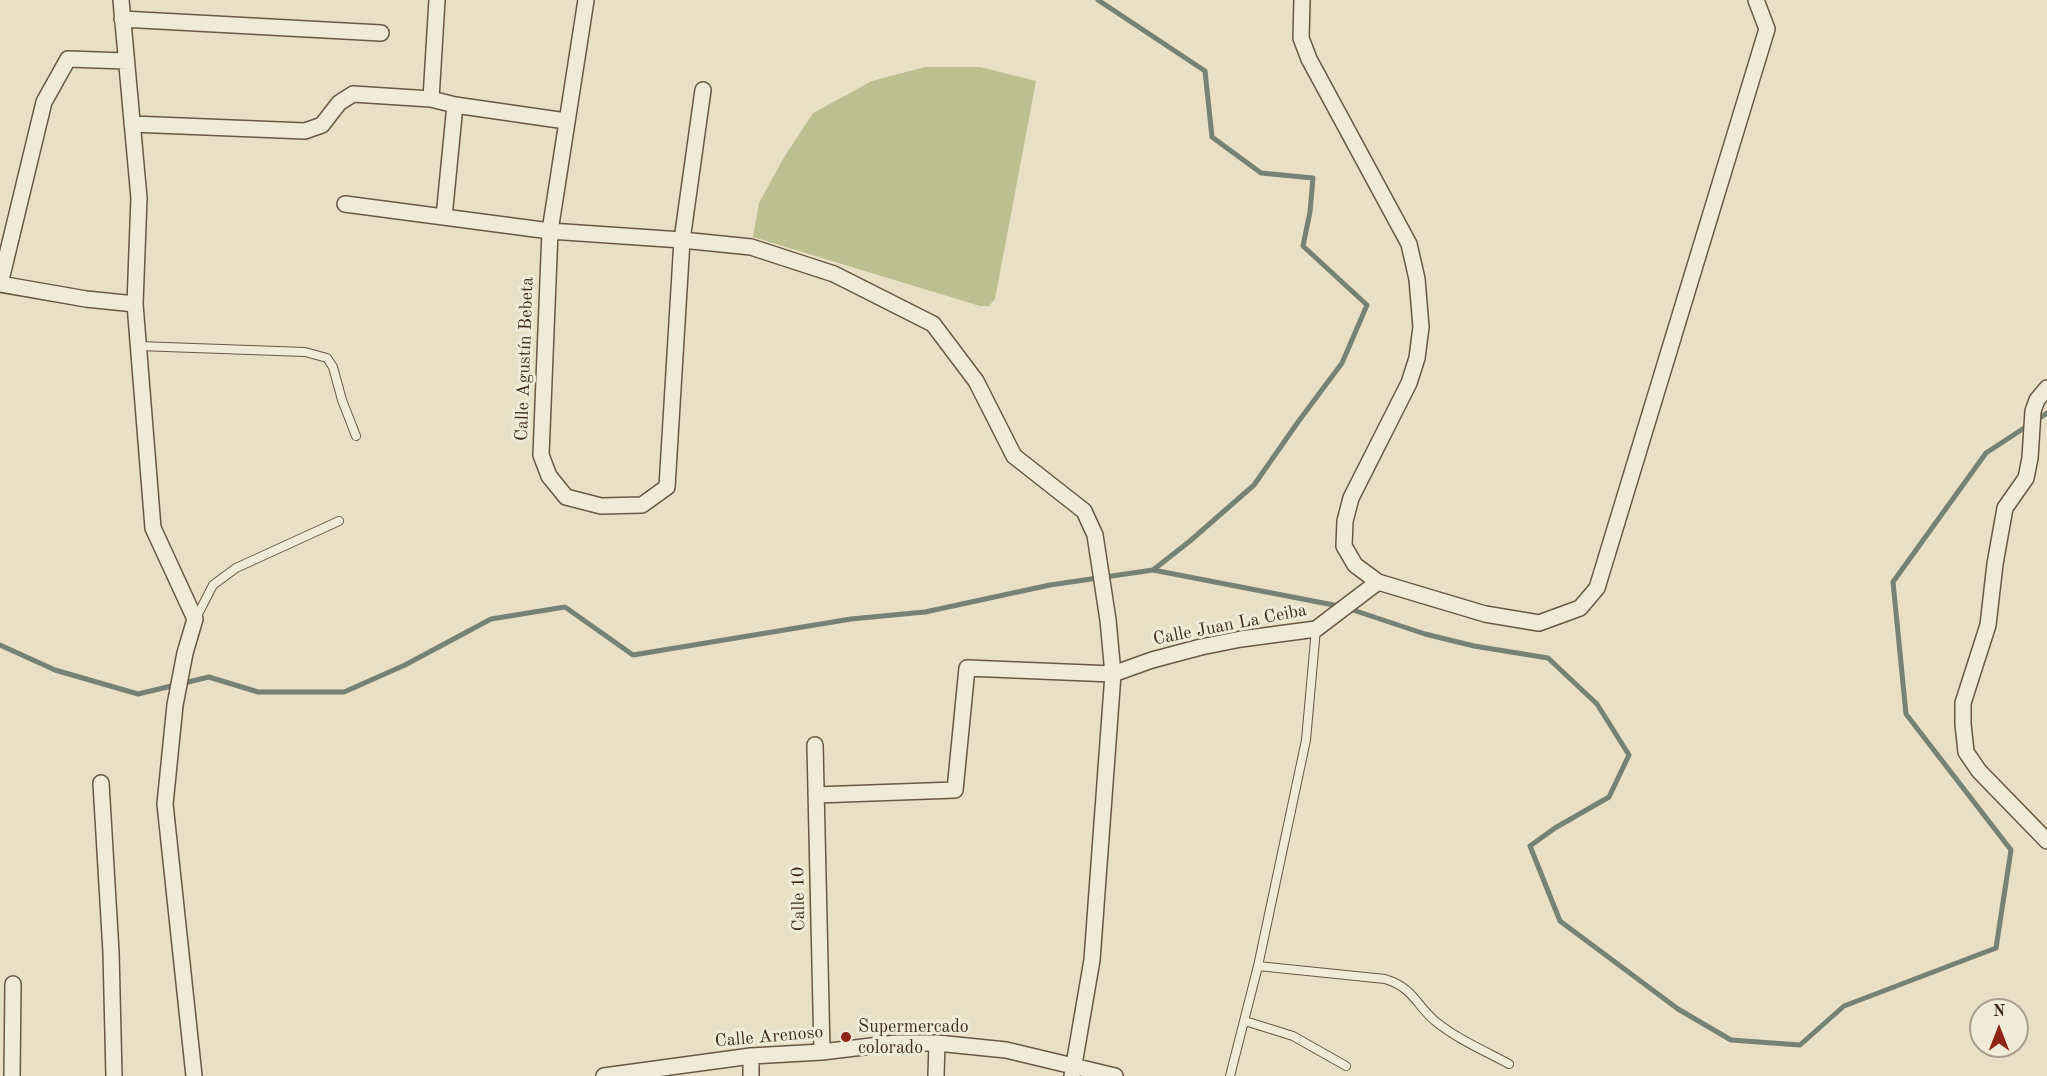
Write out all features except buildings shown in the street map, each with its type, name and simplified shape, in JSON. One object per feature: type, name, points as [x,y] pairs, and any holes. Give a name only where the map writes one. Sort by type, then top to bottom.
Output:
[{"type":"street","points":[[121,0],[139,198],[135,304],[153,528],[195,619],[185,653],[176,705],[165,804],[194,1076]]},
{"type":"street","points":[[431,99],[437,0]]},
{"type":"street","name":"Calle Agustín Bebeta","points":[[585,0],[550,231],[541,455],[549,477],[566,497],[601,506],[642,505],[667,487],[682,240],[703,90]]},
{"type":"street","points":[[1302,0],[1301,38],[1305,49],[1409,244],[1417,279],[1421,327],[1417,358],[1409,383],[1351,498],[1345,521],[1344,546],[1356,565],[1378,582],[1485,614],[1539,623],[1580,608],[1597,588],[1767,29],[1756,0]]},
{"type":"street","points":[[122,20],[381,33]]},
{"type":"street","points":[[126,61],[68,59],[44,102],[0,284],[86,299],[135,304]]},
{"type":"street","points":[[132,124],[304,131],[322,125],[339,103],[353,94],[431,99],[455,105],[566,121]]},
{"type":"street","points":[[444,217],[455,105]]},
{"type":"street","points":[[345,204],[550,231],[751,247],[834,274],[933,324],[976,381],[1014,456],[1084,511],[1095,535],[1108,620],[1113,674],[1092,960],[1072,1072]]},
{"type":"street","points":[[2047,388],[2037,400],[2033,411],[2030,458],[2026,478],[2005,508],[1995,564],[1988,625],[1963,703],[1963,724],[1966,752],[1979,771],[2047,841]]},
{"type":"street","name":"Calle Juan La Ceiba","points":[[1113,674],[1152,660],[1201,647],[1321,626],[1378,582]]},
{"type":"street","points":[[816,795],[955,790],[967,668],[1113,674]]},
{"type":"street","name":"Calle 10","points":[[815,745],[822,1052]]},
{"type":"street","points":[[101,783],[111,952],[114,1076]]},
{"type":"street","points":[[12,1076],[13,984]]},
{"type":"street","name":"Calle Arenoso","points":[[604,1076],[751,1056],[822,1052],[896,1043],[937,1043],[1006,1050],[1072,1072],[1115,1076]]},
{"type":"street","points":[[936,1076],[937,1043]]},
{"type":"street","points":[[751,1056],[752,1076]]},
{"type":"lane","points":[[138,346],[305,352],[327,358],[333,367],[342,400],[356,436]]},
{"type":"lane","points":[[195,619],[213,585],[236,568],[339,521]]},
{"type":"lane","points":[[1230,1076],[1258,966],[1306,740],[1321,626]]},
{"type":"lane","points":[[1258,966],[1385,979],[1399,983],[1410,992],[1434,1020],[1454,1034],[1509,1064]]},
{"type":"lane","points":[[1245,1021],[1293,1036],[1346,1066]]},
{"type":"green space","points":[[925,67],[980,67],[1036,81],[995,299],[989,306],[980,306],[753,237],[759,203],[783,159],[813,113],[872,81]]},
{"type":"waterway","points":[[1098,0],[1205,71],[1212,137],[1261,173],[1313,178],[1310,212],[1303,246],[1367,305],[1342,363],[1254,485],[1153,570]]},
{"type":"waterway","points":[[0,645],[55,670],[138,694],[209,677],[258,692],[344,692],[405,665],[491,619],[565,607],[633,655],[851,619],[925,612],[1050,585],[1153,570],[1344,607],[1425,634],[1474,646],[1548,658],[1597,704],[1629,755],[1609,797],[1555,828],[1530,846],[1560,921],[1678,1009],[1731,1040],[1800,1045],[1844,1006],[1996,948],[2011,850],[1906,714],[1893,582],[1986,453],[2047,413]]},
{"type":"place","name":"Supermercado colorado","points":[[846,1037]]}]
